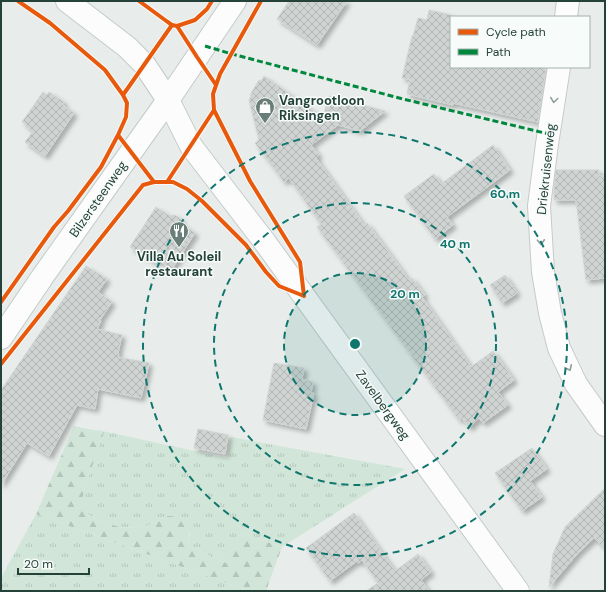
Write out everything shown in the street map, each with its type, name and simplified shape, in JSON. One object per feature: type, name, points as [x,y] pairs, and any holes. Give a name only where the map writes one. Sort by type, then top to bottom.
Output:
[{"type":"main road","name":"Zavelbergweg","points":[[67,1],[127,47],[144,64],[168,100],[191,146],[264,241],[518,591]]},
{"type":"main road","name":"Bilzersteenweg","points":[[1,338],[43,276],[168,100],[235,1]]},
{"type":"main road","points":[[566,16],[568,1]]},
{"type":"main road","name":"Driekruisenweg","points":[[558,68],[540,206],[543,272],[550,313],[559,348],[576,384],[605,425]]},
{"type":"green space","points":[[74,426],[104,432],[84,490],[81,508],[95,519],[119,527],[138,528],[153,524],[167,516],[178,516],[189,529],[188,546],[226,563],[241,533],[282,547],[267,591],[246,591],[36,514]]},
{"type":"green space","points":[[98,430],[227,458],[231,437],[405,469],[282,547],[241,533],[226,563],[188,546],[190,533],[167,516],[153,524],[138,528],[119,527],[95,519],[80,508],[91,469]]},
{"type":"green space","points":[[36,514],[246,591],[1,591],[1,578]]},
{"type":"building","points":[[289,1],[347,1],[317,45],[277,19]]},
{"type":"building","points":[[429,10],[451,15],[450,68],[546,68],[538,122],[407,94],[410,79],[402,78],[412,36],[418,18],[427,20]]},
{"type":"building","points":[[264,76],[323,117],[329,96],[385,111],[360,131],[338,125],[311,145],[319,155],[316,158],[364,225],[367,223],[409,280],[412,278],[425,295],[422,297],[471,367],[493,351],[514,380],[498,392],[508,405],[483,423],[479,418],[469,428],[462,418],[459,420],[317,227],[321,224],[289,178],[284,182],[255,143],[259,140],[249,100],[250,95],[259,80],[261,81]]},
{"type":"building","points":[[43,92],[47,95],[49,92],[64,102],[63,105],[74,113],[45,156],[25,142],[33,131],[22,122]]},
{"type":"building","points":[[493,145],[510,170],[447,217],[453,225],[435,239],[404,196],[434,174],[441,184]]},
{"type":"building","points":[[556,170],[599,170],[599,176],[605,176],[605,278],[586,280],[576,200],[554,200]]},
{"type":"building","points":[[156,207],[170,216],[175,215],[181,219],[182,224],[195,233],[172,269],[158,260],[156,263],[130,247]]},
{"type":"building","points":[[86,266],[107,279],[98,292],[112,302],[100,320],[101,321],[97,329],[122,335],[118,357],[149,363],[141,398],[98,389],[95,409],[77,405],[49,456],[27,443],[1,485],[1,390]]},
{"type":"building","points":[[505,275],[517,293],[502,303],[490,285]]},
{"type":"building","points":[[274,363],[304,368],[302,379],[313,382],[311,393],[314,393],[306,429],[263,420]]},
{"type":"building","points":[[198,429],[228,435],[225,454],[194,448]]},
{"type":"building","points":[[532,448],[547,469],[530,481],[542,497],[522,511],[495,473]]},
{"type":"building","points":[[605,488],[605,549],[594,538],[578,553],[549,587],[553,554],[565,527]]},
{"type":"building","points":[[354,513],[395,571],[418,554],[431,572],[421,580],[429,591],[366,591],[378,583],[362,560],[358,563],[357,561],[330,581],[306,548]]},
{"type":"marked path","points":[[205,46],[403,99],[549,134]]},
{"type":"cycle path","points":[[18,1],[50,23],[105,70],[127,103],[126,117],[118,135],[154,182],[173,182],[187,189],[202,201],[246,245],[266,272],[279,286],[304,296],[300,262],[250,181],[214,110],[213,94],[220,74],[261,1]]},
{"type":"cycle path","points":[[139,1],[172,25],[177,26],[195,20],[207,9],[212,1]]},
{"type":"cycle path","points":[[123,95],[172,25]]},
{"type":"cycle path","points":[[177,26],[216,85]]},
{"type":"cycle path","points":[[167,182],[214,110]]},
{"type":"cycle path","points":[[1,302],[54,227],[101,167],[118,135]]},
{"type":"cycle path","points":[[1,364],[143,185],[154,182]]},
{"type":"place","name":"Vangrootloon Riksingen","points":[[265,124]]},
{"type":"place","name":"Villa Au Soleil restaurant","points":[[179,248]]}]
